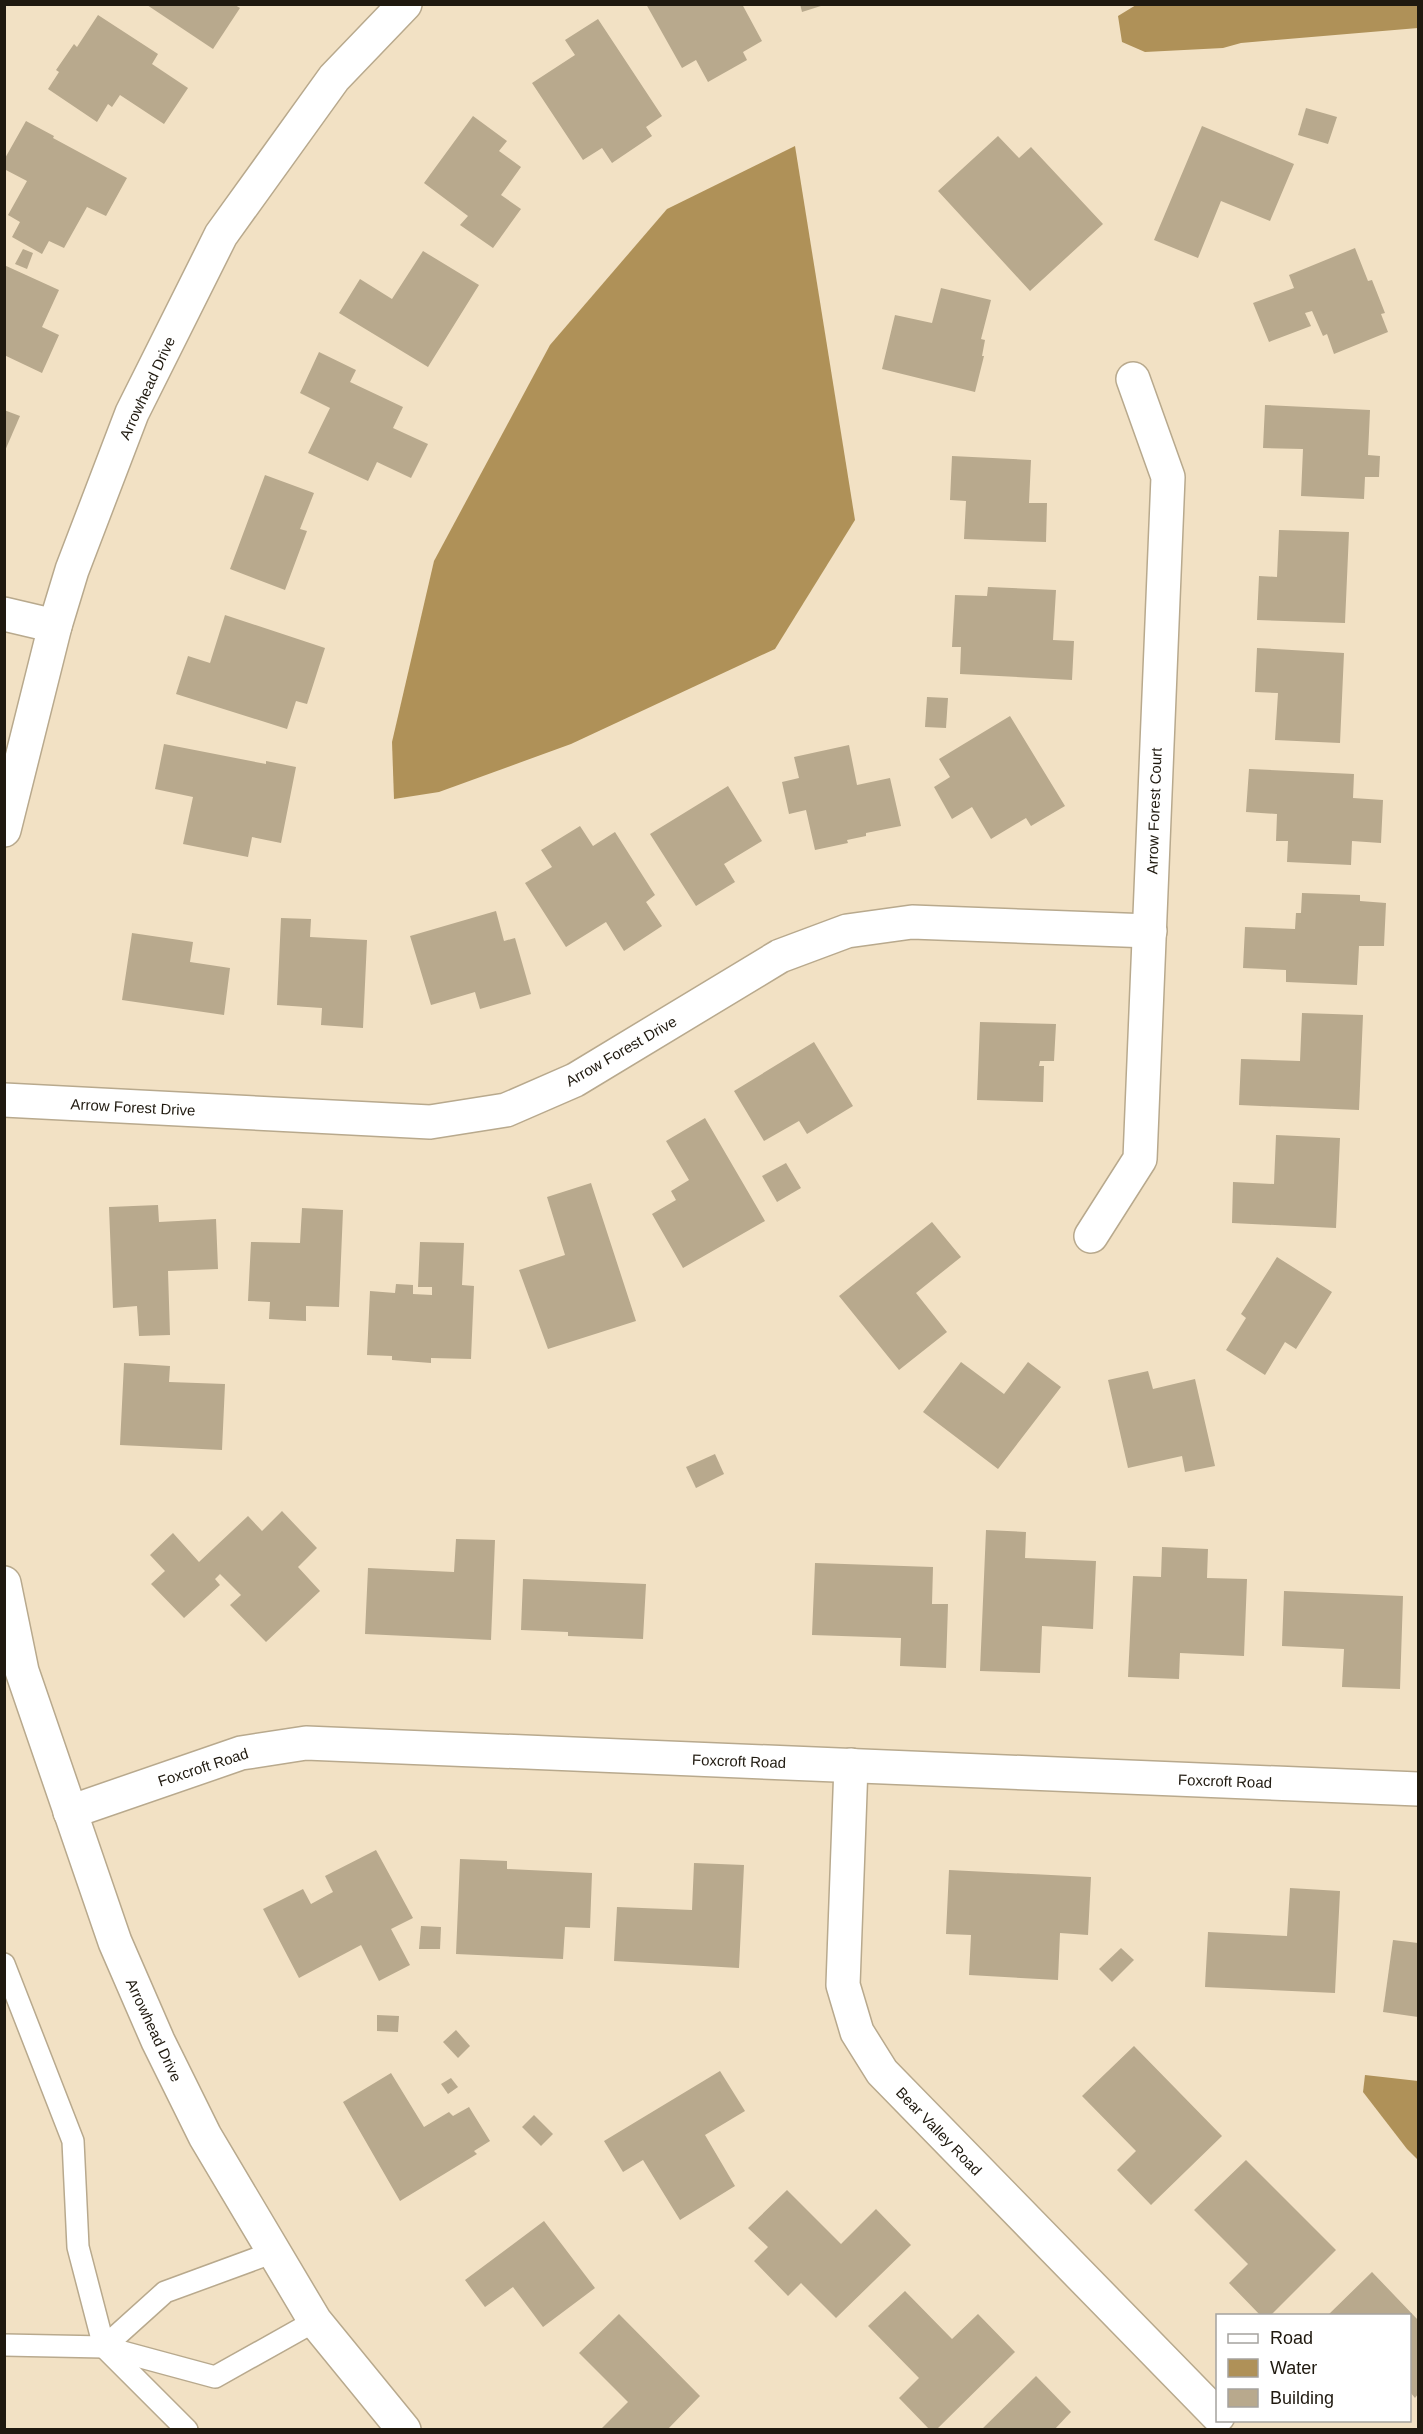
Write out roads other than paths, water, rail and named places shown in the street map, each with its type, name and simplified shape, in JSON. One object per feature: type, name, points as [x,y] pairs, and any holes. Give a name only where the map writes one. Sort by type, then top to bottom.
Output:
[{"type":"street","name":"Arrowhead Drive","points":[[4,830],[55,626],[72,570],[132,413],[221,235],[334,78],[405,4]]},
{"type":"street","name":"Arrow Forest Court","points":[[1091,1236],[1140,1159],[1168,477],[1132,379]]},
{"type":"street","points":[[4,614],[55,626]]},
{"type":"street","name":"Arrow Forest Drive","points":[[4,1100],[430,1122],[506,1110],[575,1080],[780,956],[846,931],[912,922],[1150,931]]},
{"type":"street","name":"Arrowhead Drive","points":[[4,1582],[22,1671],[115,1942],[158,2041],[205,2136],[315,2321],[404,2430]]},
{"type":"street","name":"Foxcroft Road","points":[[70,1812],[241,1753],[306,1743],[1419,1789]]},
{"type":"street","name":"Bear Valley Road","points":[[851,1765],[843,1985],[857,2032],[882,2072],[1216,2414]]},
{"type":"lane","points":[[4,1964],[74,2141],[78,2247],[104,2347],[187,2430]]},
{"type":"lane","points":[[104,2347],[165,2292],[274,2252]]},
{"type":"lane","points":[[4,2345],[104,2347],[215,2377],[315,2321]]},
{"type":"water","points":[[1136,5],[1418,5],[1418,28],[1241,43],[1223,48],[1145,52],[1122,42],[1118,16]]},
{"type":"water","points":[[795,146],[855,520],[775,649],[571,744],[439,792],[394,799],[392,742],[434,561],[550,345],[667,209]]},
{"type":"water","points":[[1365,2075],[1418,2081],[1418,2160],[1363,2092]]}]
